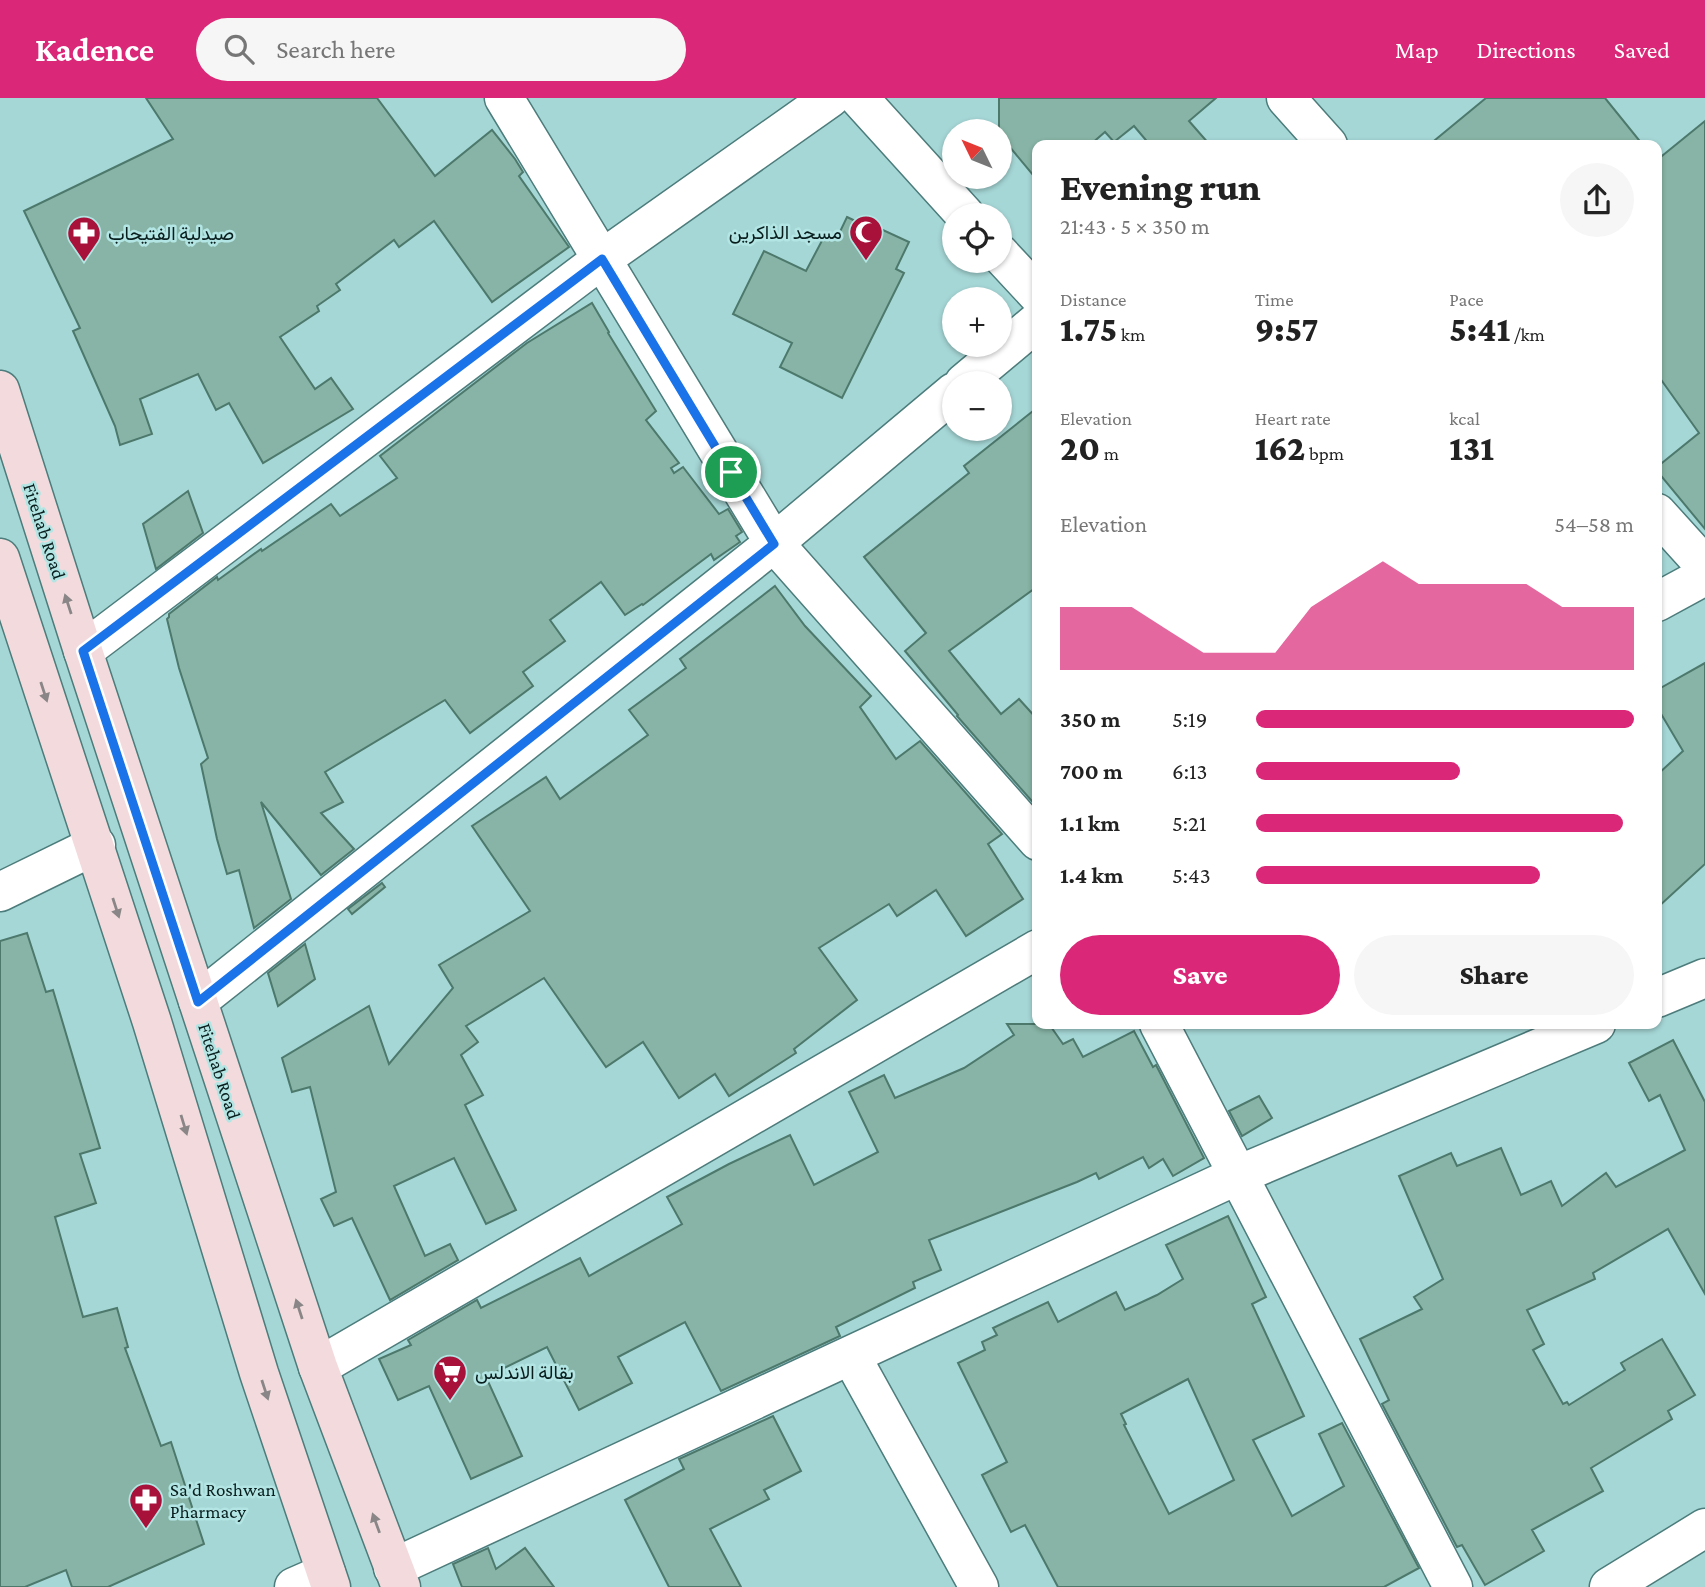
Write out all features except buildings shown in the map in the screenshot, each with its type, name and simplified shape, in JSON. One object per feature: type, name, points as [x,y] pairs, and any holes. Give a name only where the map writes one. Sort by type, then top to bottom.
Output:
[{"type":"main road","name":"Fitehab Road","points":[[0,390],[318,1367],[397,1578]]},
{"type":"main road","points":[[0,558],[152,1022],[259,1373],[317,1582]]},
{"type":"street","points":[[504,98],[774,544],[1032,834]]},
{"type":"street","points":[[83,651],[602,259],[830,98]]},
{"type":"street","points":[[859,98],[954,203]]},
{"type":"street","points":[[1286,98],[1324,140]]},
{"type":"street","points":[[1012,267],[1032,289]]},
{"type":"street","points":[[978,371],[1032,326]]},
{"type":"street","points":[[198,1002],[774,544],[942,402]]},
{"type":"street","points":[[1662,519],[1705,566]]},
{"type":"street","points":[[1662,599],[1705,576]]},
{"type":"street","points":[[0,892],[96,845]]},
{"type":"street","points":[[318,1367],[1032,952]]},
{"type":"street","points":[[1662,996],[1705,978]]},
{"type":"street","points":[[1162,1029],[1453,1587]]},
{"type":"street","points":[[397,1578],[851,1356],[1238,1175],[1584,1029]]},
{"type":"street","points":[[851,1356],[979,1587]]},
{"type":"street","points":[[1609,1587],[1705,1528]]},
{"type":"place","name":"مسجد الذاكرين","points":[[866,262]]},
{"type":"place","name":"صيدلية الفتيحاب","points":[[84,263]]},
{"type":"place","name":"بقالة الاندلس","points":[[450,1402]]},
{"type":"place","name":"Sa'd Roshwan Pharmacy","points":[[146,1530]]},
{"type":"route","points":[[602,259],[731,472],[774,544],[198,1002],[83,651],[602,259]]}]
